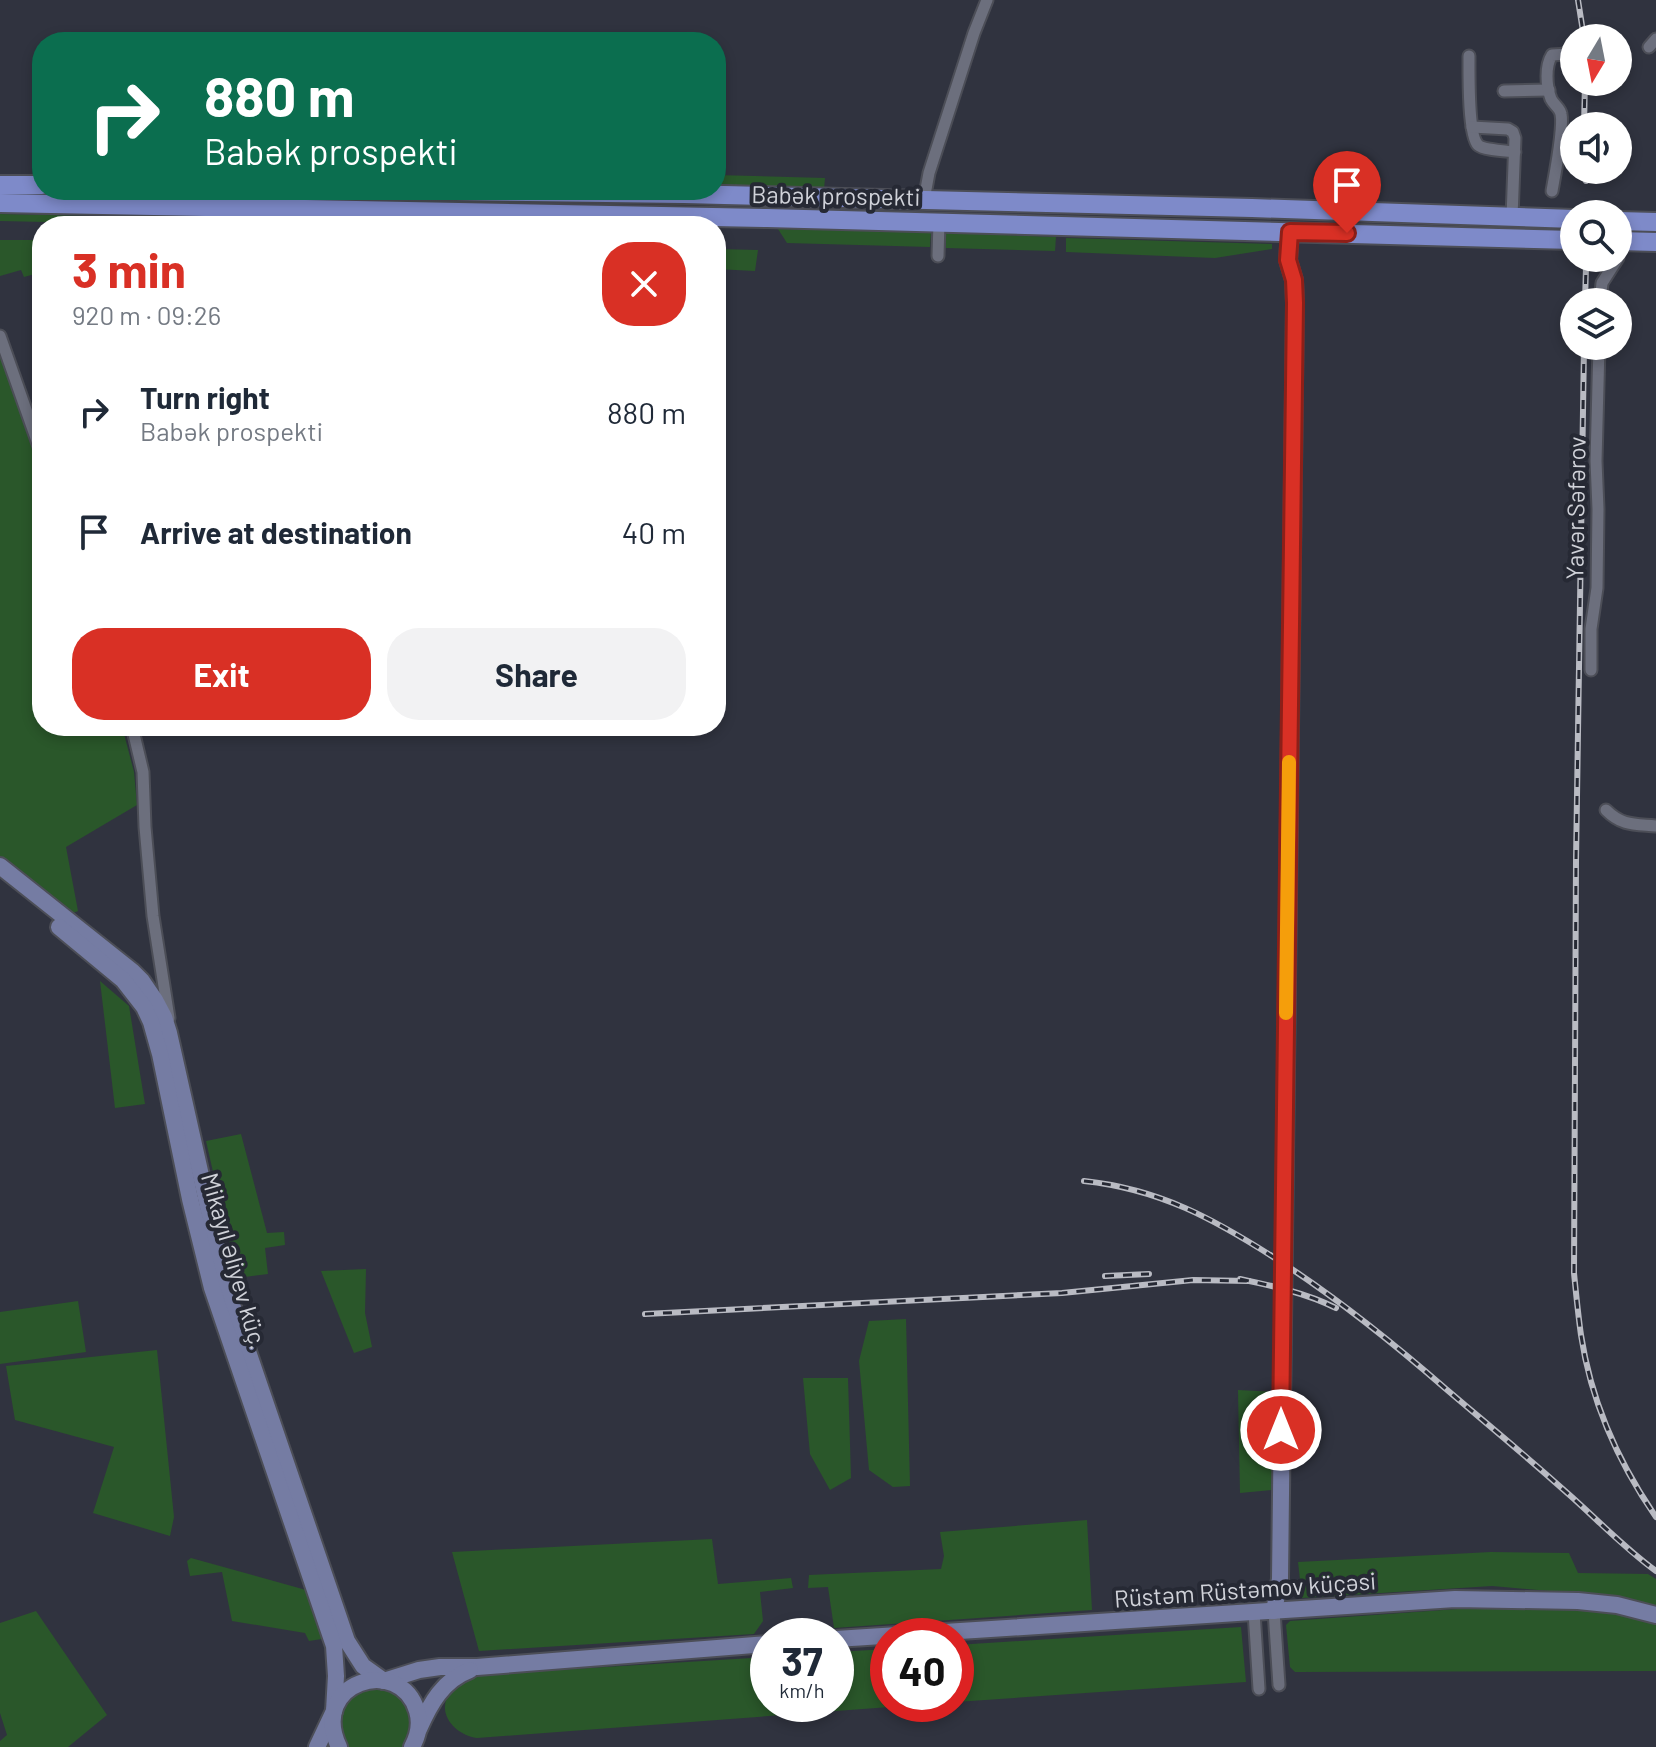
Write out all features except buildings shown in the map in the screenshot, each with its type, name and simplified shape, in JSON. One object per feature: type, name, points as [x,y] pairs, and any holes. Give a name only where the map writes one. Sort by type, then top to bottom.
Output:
[{"type":"main road","points":[[0,185],[32,185]]},
{"type":"main road","name":"Babək prospekti","points":[[726,195],[1560,219]]},
{"type":"main road","points":[[349,209],[389,204],[508,207],[511,200]]},
{"type":"main road","points":[[544,200],[544,207],[549,210],[609,215]]},
{"type":"main road","name":"Babək prospekti","points":[[0,203],[656,216]]},
{"type":"main road","name":"Babək prospekti","points":[[726,217],[1560,240]]},
{"type":"main road","points":[[1632,221],[1656,222]]},
{"type":"main road","points":[[1632,246],[1656,242]]},
{"type":"street","points":[[924,200],[929,173],[987,0]]},
{"type":"street","points":[[1552,191],[1561,112],[1549,90],[1549,60],[1552,55],[1560,54]]},
{"type":"street","points":[[1469,56],[1472,127],[1476,143],[1481,147],[1515,152]]},
{"type":"street","points":[[1504,91],[1549,90]]},
{"type":"street","points":[[1472,127],[1513,132],[1512,217]]},
{"type":"street","points":[[938,256],[939,222]]},
{"type":"street","points":[[1279,1685],[1274,1611],[1280,1579],[1295,303],[1294,280],[1288,260],[1290,232]]},
{"type":"street","points":[[0,336],[32,427]]},
{"type":"street","name":"Yavər Səfərov","points":[[1591,670],[1591,629],[1597,588],[1599,360]]},
{"type":"street","points":[[134,736],[143,772],[145,827],[160,969],[174,1052],[226,1287],[347,1641],[363,1666],[384,1681]]},
{"type":"street","points":[[1606,810],[1624,823],[1656,826]]},
{"type":"street","points":[[0,866],[119,959],[142,981],[164,1017],[174,1052]]},
{"type":"street","name":"Mikayıl Əliyev küç.","points":[[0,880],[111,968],[134,992],[151,1022],[212,1288],[334,1646],[334,1711]]},
{"type":"street","points":[[142,981],[151,981],[160,969]]},
{"type":"street","points":[[151,1022],[160,969]]},
{"type":"street","name":"Rüstəm Rüstəmov küçəsi","points":[[854,1638],[1470,1599],[1606,1603],[1656,1615]]},
{"type":"street","points":[[1254,1612],[1259,1689]]},
{"type":"street","points":[[384,1681],[440,1667],[477,1667],[750,1645]]},
{"type":"street","points":[[412,1747],[429,1709],[445,1685],[477,1667]]},
{"type":"street","points":[[317,1747],[338,1701],[353,1686],[373,1680],[396,1685],[414,1703],[419,1716],[419,1747]]},
{"type":"street","points":[[334,1711],[332,1724],[339,1747]]},
{"type":"green space","points":[[726,175],[825,178],[824,189],[726,186]]},
{"type":"green space","points":[[0,214],[92,216],[32,216],[32,222],[0,221]]},
{"type":"green space","points":[[778,229],[931,232],[930,247],[787,243]]},
{"type":"green space","points":[[946,233],[1056,237],[1055,251],[946,248]]},
{"type":"green space","points":[[1066,238],[1272,244],[1272,249],[1215,258],[1066,252]]},
{"type":"green space","points":[[0,240],[32,240],[32,275],[24,277],[21,270],[0,276]]},
{"type":"green space","points":[[726,249],[758,250],[755,271],[726,270]]},
{"type":"green space","points":[[0,352],[32,449],[32,736],[125,736],[134,772],[137,805],[66,847],[78,911],[71,914],[0,858]]},
{"type":"green space","points":[[100,981],[129,1006],[145,1104],[115,1108]]},
{"type":"green space","points":[[241,1134],[267,1233],[284,1232],[285,1245],[265,1248],[268,1274],[237,1278],[206,1141]]},
{"type":"green space","points":[[366,1269],[365,1313],[372,1347],[354,1353],[321,1271]]},
{"type":"green space","points":[[78,1301],[86,1352],[0,1364],[0,1312]]},
{"type":"green space","points":[[906,1319],[910,1486],[893,1487],[869,1470],[859,1361],[869,1321]]},
{"type":"green space","points":[[157,1350],[174,1517],[170,1536],[93,1513],[114,1447],[15,1420],[6,1366]]},
{"type":"green space","points":[[803,1378],[848,1378],[851,1478],[830,1490],[810,1454]]},
{"type":"green space","points":[[1238,1390],[1275,1392],[1273,1490],[1240,1493]]},
{"type":"green space","points":[[1087,1520],[1092,1610],[974,1618],[870,1618],[870,1625],[854,1627],[854,1618],[833,1618],[828,1587],[808,1588],[809,1575],[941,1569],[944,1556],[940,1532]]},
{"type":"green space","points":[[712,1539],[718,1584],[791,1578],[793,1588],[760,1592],[763,1618],[750,1618],[750,1634],[479,1651],[452,1552]]},
{"type":"green space","points":[[1491,1552],[1569,1553],[1578,1573],[1648,1574],[1656,1579],[1656,1606],[1627,1598],[1492,1586],[1302,1598],[1298,1562]]},
{"type":"green space","points":[[191,1558],[306,1590],[322,1639],[309,1641],[305,1633],[232,1621],[222,1572],[190,1576],[187,1561]]},
{"type":"green space","points":[[1485,1607],[1594,1609],[1656,1625],[1656,1671],[1295,1672],[1290,1667],[1286,1625],[1290,1621]]},
{"type":"green space","points":[[36,1611],[107,1715],[68,1747],[0,1747],[0,1741],[7,1735],[0,1713],[0,1623]]},
{"type":"green space","points":[[1241,1627],[1246,1682],[974,1701],[974,1644]]},
{"type":"green space","points":[[870,1650],[870,1709],[854,1710],[854,1651]]},
{"type":"green space","points":[[750,1658],[750,1718],[477,1738],[455,1728],[445,1708],[450,1692],[477,1675]]},
{"type":"green space","points":[[373,1687],[392,1691],[409,1709],[410,1732],[402,1747],[349,1747],[345,1741],[341,1727],[344,1706],[354,1695]]},
{"type":"railway","points":[[1578,0],[1582,24]]},
{"type":"railway","points":[[1584,112],[1585,96]]},
{"type":"railway","points":[[1585,288],[1586,272]]},
{"type":"railway","points":[[1584,360],[1576,861],[1574,1273],[1586,1360],[1599,1407],[1618,1453],[1656,1517]]},
{"type":"railway","points":[[1084,1181],[1137,1191],[1186,1208],[1231,1231],[1300,1275],[1405,1354],[1656,1571]]},
{"type":"railway","points":[[1105,1276],[1149,1274]]},
{"type":"railway","points":[[1240,1279],[1301,1294],[1336,1308]]},
{"type":"railway","points":[[645,1314],[1062,1293],[1193,1280],[1249,1281]]},
{"type":"slow traffic","points":[[1286,1013],[1289,762]]},
{"type":"route","points":[[1281,1430],[1295,303],[1294,280],[1288,260],[1290,232],[1347,233]]}]
